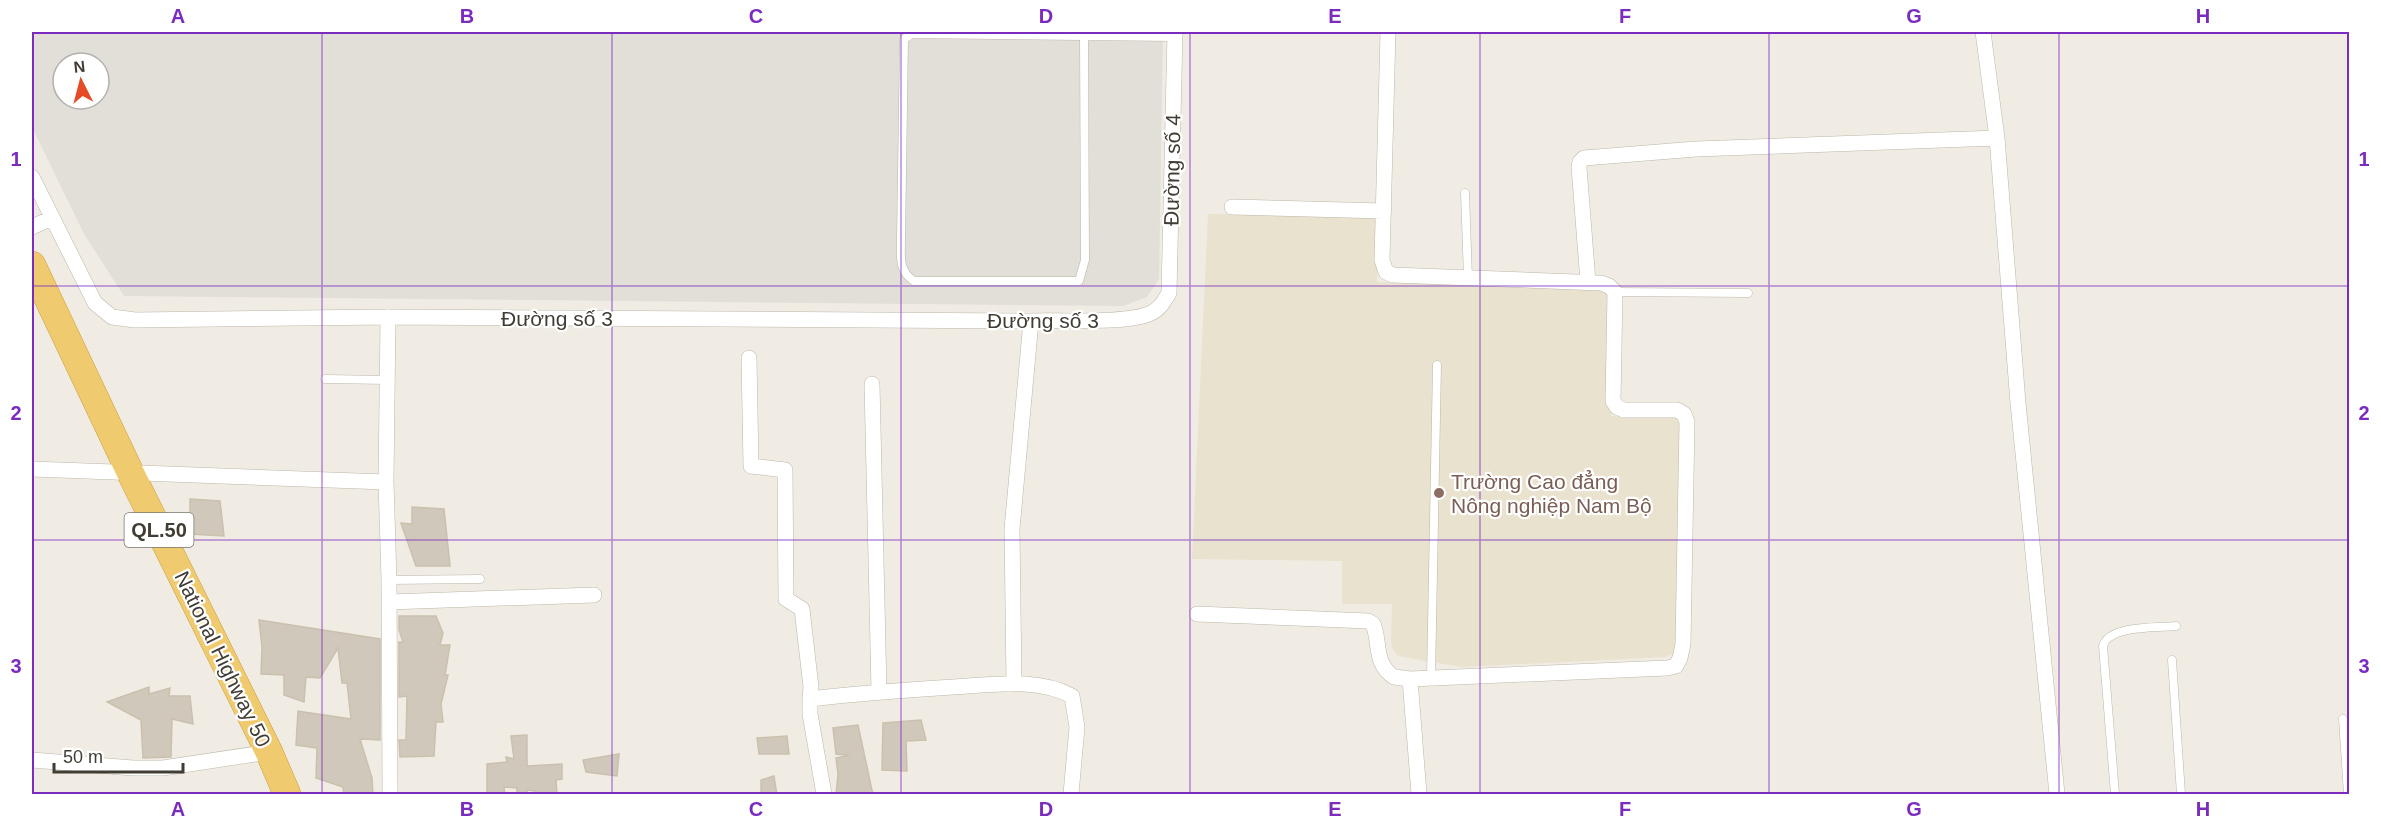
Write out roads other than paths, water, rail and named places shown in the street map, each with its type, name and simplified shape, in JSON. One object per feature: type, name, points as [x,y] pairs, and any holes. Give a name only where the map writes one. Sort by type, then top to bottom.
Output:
[{"type":"highway","name":"National Highway 50","points":[[32,265],[130,472],[269,752],[287,795]]},
{"type":"street","points":[[1197,614],[1368,621],[1376,629],[1377,651],[1388,674],[1410,679],[1667,668],[1676,666],[1680,658],[1683,644],[1687,422],[1684,414],[1677,410],[1624,410],[1617,407],[1613,401],[1615,292],[1610,286],[1588,282],[1393,275],[1386,272],[1383,260],[1388,32]]},
{"type":"street","points":[[1983,32],[1997,138],[2018,403],[2057,795]]},
{"type":"street","name":"Đường số 4","points":[[1161,306],[1169,293],[1174,34]]},
{"type":"street","points":[[1588,282],[1579,167],[1584,158],[1696,149],[1997,138]]},
{"type":"street","name":"Đường số 3","points":[[32,177],[95,303],[112,317],[135,320],[388,317],[1031,321],[1133,319],[1151,313],[1161,306]]},
{"type":"street","points":[[1232,207],[1384,211]]},
{"type":"street","points":[[32,227],[52,218]]},
{"type":"street","points":[[388,317],[386,482],[390,795]]},
{"type":"street","points":[[1014,684],[1012,528],[1031,321]]},
{"type":"street","points":[[749,358],[751,466],[785,470],[786,599],[802,609],[811,687],[810,699],[824,795]]},
{"type":"street","points":[[872,384],[879,691]]},
{"type":"street","points":[[32,469],[386,482]]},
{"type":"street","points":[[389,602],[594,595]]},
{"type":"street","points":[[1410,679],[1419,795]]},
{"type":"street","points":[[810,699],[879,691],[1014,684],[1046,687],[1072,696],[1077,727],[1071,795]]},
{"type":"street","points":[[32,760],[133,768],[163,768],[269,752]]},
{"type":"lane","points":[[1084,36],[1085,260],[1079,281],[914,281],[906,276],[901,266],[904,39],[912,34],[1084,36],[1174,34]]},
{"type":"lane","points":[[1466,193],[1468,278]]},
{"type":"lane","points":[[1615,292],[1748,293]]},
{"type":"lane","points":[[1431,677],[1437,366]]},
{"type":"lane","points":[[324,379],[388,380]]},
{"type":"lane","points":[[389,580],[480,579]]},
{"type":"lane","points":[[2115,795],[2103,646],[2105,639],[2110,634],[2121,631],[2176,626]]},
{"type":"lane","points":[[2172,660],[2181,795]]},
{"type":"lane","points":[[2343,719],[2348,795]]},
{"type":"place","name":"Trường Cao đẳng Nông nghiệp Nam Bộ","points":[[1439,493]]}]
